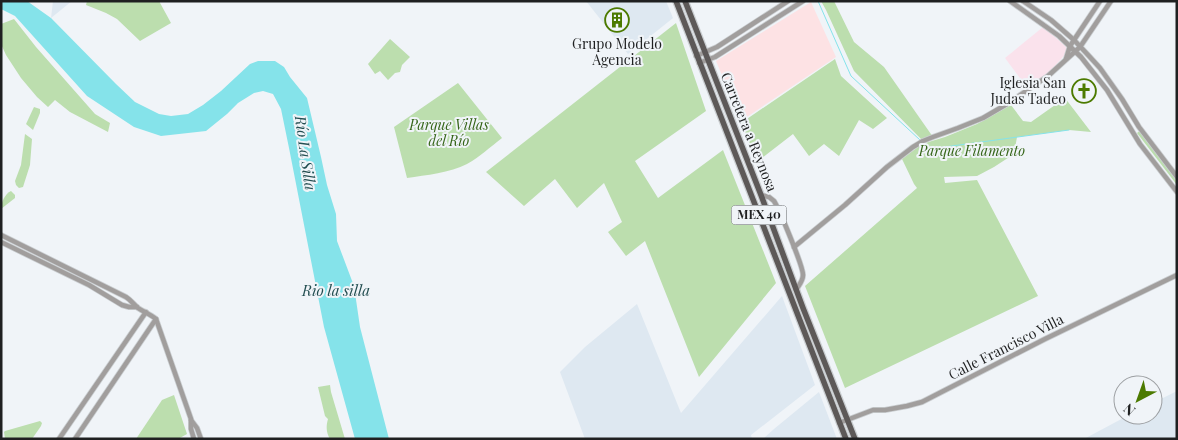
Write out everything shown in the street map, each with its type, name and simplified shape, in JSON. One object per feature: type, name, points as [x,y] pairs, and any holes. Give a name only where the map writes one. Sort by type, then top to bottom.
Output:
[{"type":"main road","name":"Carretera a Reynosa","points":[[676,1],[846,439]]},
{"type":"main road","name":"Carretera a Reynosa","points":[[685,1],[855,439]]},
{"type":"main road","points":[[787,289],[794,294],[803,308]]},
{"type":"street","points":[[696,56],[723,43],[788,1]]},
{"type":"street","points":[[699,63],[715,57],[803,1]]},
{"type":"street","points":[[1010,1],[1047,27],[1076,52],[1103,84],[1140,144],[1177,192]]},
{"type":"street","points":[[1024,1],[1074,40],[1100,68],[1139,127],[1177,177]]},
{"type":"street","points":[[1066,59],[1070,46],[1100,1]]},
{"type":"street","points":[[794,247],[913,147],[923,141],[983,118],[1008,104],[1048,76],[1076,52],[1111,1]]},
{"type":"street","points":[[761,195],[772,198],[776,203],[794,247],[803,274],[796,290]]},
{"type":"street","points":[[1,235],[126,297],[156,320],[190,419],[194,439]]},
{"type":"street","points":[[1,242],[89,285],[122,305],[137,307]]},
{"type":"street","points":[[14,249],[16,243]]},
{"type":"street","name":"Calle Francisco Villa","points":[[839,422],[873,410],[885,410],[922,402],[1045,339],[1177,275]]},
{"type":"street","points":[[59,439],[146,312]]},
{"type":"street","points":[[75,439],[156,320]]},
{"type":"street","points":[[190,419],[197,428],[201,439]]},
{"type":"shaded area","points":[[53,1],[72,1],[51,18]]},
{"type":"shaded area","points":[[586,1],[666,1],[673,18],[628,54]]},
{"type":"shaded area","points":[[811,2],[836,57],[741,121],[716,61]]},
{"type":"shaded area","points":[[1043,27],[1069,50],[1048,74],[1028,89],[1005,58]]},
{"type":"shaded area","points":[[782,296],[815,385],[751,435],[752,439],[585,439],[560,372],[585,347],[637,304],[681,413]]},
{"type":"shaded area","points":[[1177,391],[1177,439],[1084,439],[1113,424],[1163,425],[1163,398]]},
{"type":"shaded area","points":[[819,392],[837,439],[763,439],[774,429]]},
{"type":"green space","points":[[87,1],[159,1],[171,23],[140,41],[117,19],[86,5]]},
{"type":"green space","points":[[821,1],[834,1],[854,42],[884,67],[933,137],[923,141],[854,71]]},
{"type":"green space","points":[[14,19],[95,114],[110,123],[108,132],[70,112],[55,100],[48,107],[21,78],[1,44],[1,24]]},
{"type":"green space","points":[[676,23],[706,111],[635,161],[658,198],[723,150],[776,283],[699,377],[645,241],[626,256],[608,232],[622,222],[604,183],[577,208],[555,179],[524,206],[486,172]]},
{"type":"green space","points":[[390,39],[410,57],[402,65],[400,72],[395,73],[388,80],[380,71],[375,74],[368,64]]},
{"type":"green space","points":[[835,59],[841,76],[887,118],[873,129],[859,120],[839,156],[824,144],[809,156],[793,134],[757,162],[741,123]]},
{"type":"green space","name":"Parque Villas del Río","points":[[458,83],[502,138],[467,164],[453,170],[407,178],[394,127]]},
{"type":"green space","name":"Parque Filamento","points":[[1065,98],[1091,132],[1069,130],[1017,137],[1014,154],[994,167],[977,176],[944,177],[945,183],[977,180],[1038,296],[845,388],[805,286],[917,188],[902,159],[922,144],[977,124],[1011,105],[1023,121],[1031,122]]},
{"type":"green space","points":[[34,107],[40,109],[40,113],[33,130],[26,124]]},
{"type":"green space","points":[[1142,129],[1177,176],[1177,185],[1137,133]]},
{"type":"green space","points":[[25,134],[32,139],[30,165],[23,187],[19,188],[15,181],[21,165]]},
{"type":"green space","points":[[11,191],[15,198],[1,209],[4,198]]},
{"type":"green space","points":[[330,385],[345,439],[330,439],[328,434],[328,419],[325,416],[318,387]]},
{"type":"green space","points":[[174,395],[187,434],[178,439],[136,439],[162,400]]},
{"type":"green space","points":[[40,421],[42,423],[41,426],[32,439],[5,439],[5,431]]},
{"type":"water","name":"Rio la silla","points":[[1,1],[27,1],[51,18],[135,102],[159,114],[171,116],[188,114],[221,91],[250,64],[258,61],[275,61],[284,67],[307,98],[327,185],[336,214],[337,241],[354,286],[360,327],[389,439],[355,439],[324,327],[281,109],[273,94],[263,91],[254,93],[238,103],[206,131],[161,136],[134,127],[87,96],[15,16],[1,9]]},
{"type":"waterway","points":[[818,1],[851,76],[920,140]]},
{"type":"waterway","points":[[923,143],[930,149],[1069,130]]},
{"type":"place","name":"Grupo Modelo Agencia","points":[[617,20]]},
{"type":"place","name":"Iglesia San Judas Tadeo","points":[[1084,91]]},
{"type":"water label","name":"Río La Silla","points":[[305,153]]}]
